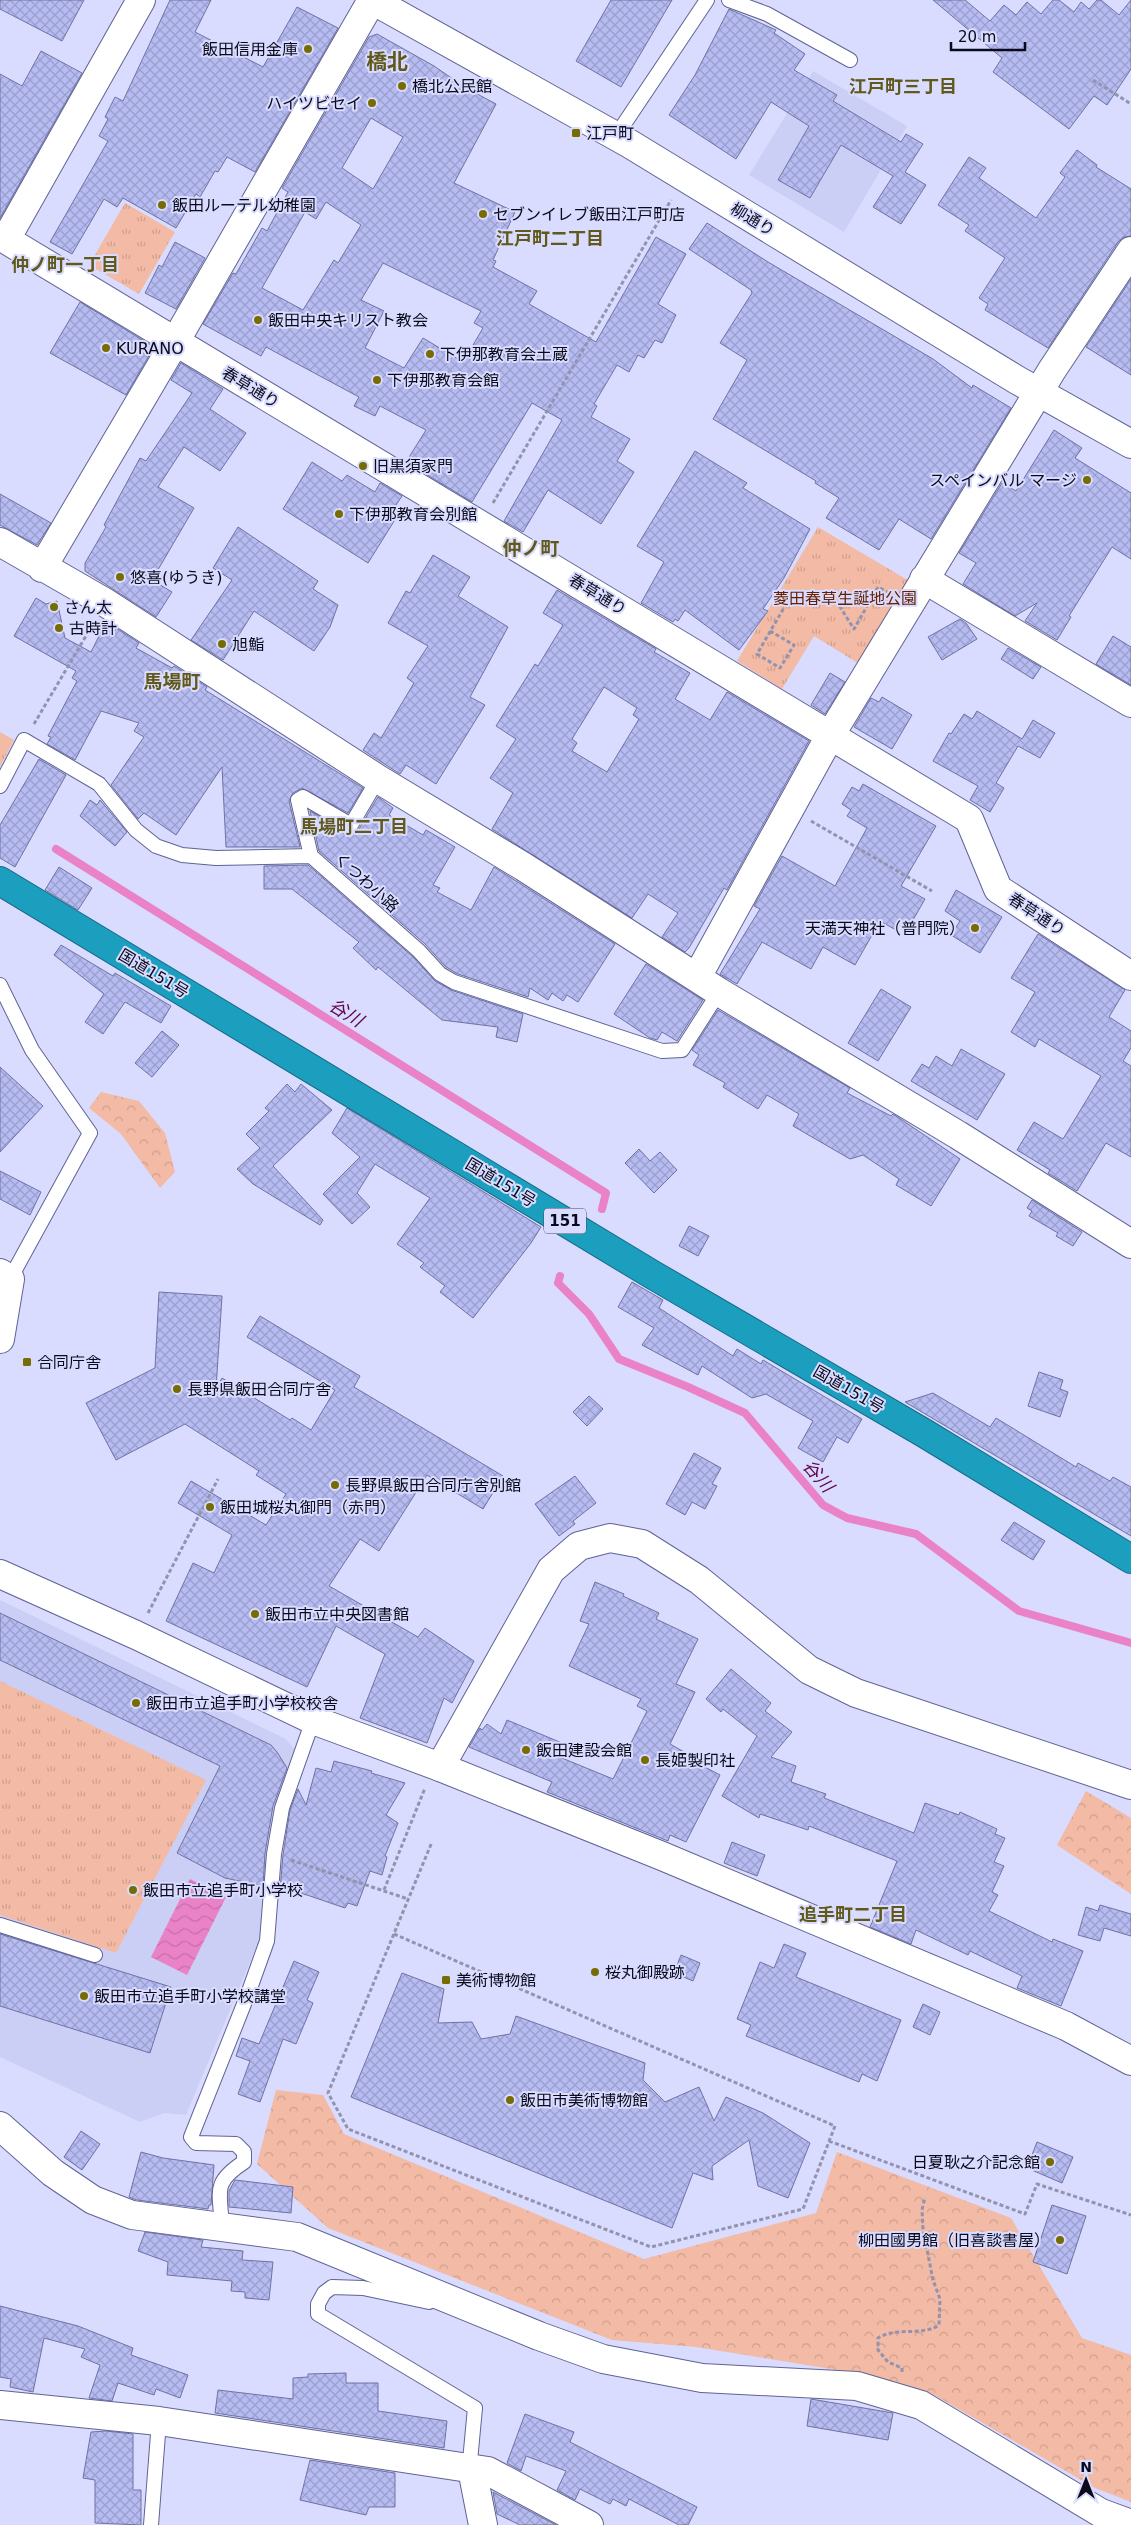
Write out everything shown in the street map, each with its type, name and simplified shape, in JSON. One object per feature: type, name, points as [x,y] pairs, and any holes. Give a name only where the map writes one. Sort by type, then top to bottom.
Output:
[{"type":"highway","name":"国道151号","points":[[0,881],[652,1275],[924,1432],[1131,1559]]},
{"type":"street","points":[[3,237],[141,0]]},
{"type":"street","points":[[42,568],[372,0]]},
{"type":"street","name":"柳通り","points":[[372,0],[616,136],[1017,380],[1131,444]]},
{"type":"street","name":"春草通り","points":[[3,237],[175,342],[452,508],[481,523],[831,734],[968,819],[998,889],[1131,976]]},
{"type":"street","points":[[696,978],[831,734],[1040,392],[1131,251]]},
{"type":"street","points":[[0,542],[42,568],[106,603],[378,779],[524,867],[696,978],[958,1135],[1131,1244]]},
{"type":"street","points":[[924,579],[1131,703]]},
{"type":"street","points":[[0,1339],[5,1276]]},
{"type":"street","points":[[432,1777],[551,1570],[579,1546],[610,1538],[642,1544],[698,1580],[809,1670],[856,1693],[1131,1785]]},
{"type":"street","points":[[0,1574],[136,1635],[432,1777],[662,1856],[1066,2026],[1131,2061]]},
{"type":"street","points":[[0,2126],[53,2172],[93,2200],[132,2215],[297,2237],[539,2336],[603,2359],[702,2378],[857,2386],[921,2405],[1101,2513],[1131,2524]]},
{"type":"street","points":[[0,2405],[159,2421],[488,2471],[589,2525]]},
{"type":"street","points":[[472,2469],[483,2525]]},
{"type":"lane","points":[[616,136],[707,0]]},
{"type":"lane","points":[[729,0],[767,14],[850,60]]},
{"type":"lane","points":[[0,786],[24,740]]},
{"type":"lane","name":"くつわ小路","points":[[24,740],[98,784],[136,830],[156,846],[182,856],[216,858],[311,856],[418,951],[440,974],[454,982],[662,1051],[682,1050],[719,992]]},
{"type":"lane","points":[[311,856],[298,800],[303,797],[351,825],[378,779]]},
{"type":"lane","points":[[0,985],[32,1050],[90,1133],[5,1276]]},
{"type":"lane","points":[[222,2226],[219,2185],[226,2173],[244,2162],[244,2152],[236,2144],[196,2143],[190,2137],[267,1941],[274,1854],[282,1808],[313,1720]]},
{"type":"lane","points":[[0,1925],[95,1955]]},
{"type":"lane","points":[[462,2303],[424,2302],[363,2288],[332,2287],[324,2293],[318,2304],[318,2314],[475,2408],[470,2461],[472,2469]]},
{"type":"lane","points":[[151,2525],[159,2421]]},
{"type":"path","points":[[1093,80],[1131,104]]},
{"type":"path","points":[[481,523],[673,197]]},
{"type":"path","points":[[770,631],[794,645],[780,668],[757,654],[770,631],[792,594],[837,602],[854,629],[878,587],[893,596]]},
{"type":"path","points":[[24,740],[106,603]]},
{"type":"path","points":[[791,809],[932,891]]},
{"type":"path","points":[[136,1635],[218,1479]]},
{"type":"path","points":[[384,1890],[432,1777]]},
{"type":"path","points":[[394,1934],[834,2126],[803,2209],[651,2247],[348,2129],[328,2093],[432,1842]]},
{"type":"path","points":[[274,1854],[408,1899]]},
{"type":"path","points":[[829,2141],[1025,2214],[1037,2184],[1131,2215]]},
{"type":"path","points":[[901,2378],[902,2368],[888,2362],[878,2350],[878,2338],[889,2332],[930,2331],[939,2325],[940,2299],[933,2280],[923,2229],[922,2210],[924,2197]]},
{"type":"shaded area","points":[[813,71],[907,126],[844,232],[749,175]]},
{"type":"shaded area","name":"飯田市立追手町小学校","points":[[0,1600],[286,1739],[295,1750],[276,1803],[263,1931],[186,2115],[165,2113],[140,2122],[0,2057]]},
{"type":"green space","points":[[125,203],[175,232],[139,294],[89,265]]},
{"type":"green space","name":"菱田春草生誕地公園","points":[[818,527],[911,582],[861,665],[814,636],[782,689],[737,661]]},
{"type":"green space","points":[[0,732],[14,740],[0,767]]},
{"type":"green space","points":[[101,1092],[139,1101],[165,1133],[175,1172],[160,1188],[121,1134],[89,1108]]},
{"type":"green space","points":[[0,1681],[206,1780],[116,1953],[0,1915]]},
{"type":"green space","points":[[1086,1791],[1131,1818],[1131,1894],[1057,1845]]},
{"type":"green space","points":[[276,2090],[323,2095],[344,2134],[644,2259],[816,2213],[837,2152],[1011,2218],[1082,2338],[1131,2355],[1131,2502],[1095,2488],[936,2396],[837,2370],[696,2347],[612,2340],[328,2228],[257,2164]]},
{"type":"water","points":[[190,1879],[226,1897],[187,1975],[151,1957]]},
{"type":"building","points":[[0,0],[84,0],[62,41],[0,9]]},
{"type":"building","points":[[170,0],[211,0],[195,32],[263,67],[297,7],[338,28],[255,172],[227,157],[218,172],[215,171],[200,197],[196,194],[176,228],[123,198],[117,207],[104,199],[72,254],[50,242],[108,141],[99,136],[108,119],[105,117],[115,97],[123,101]]},
{"type":"building","points":[[611,0],[672,0],[621,87],[576,61]]},
{"type":"building","points":[[933,0],[965,0],[990,21],[1004,5],[1016,15],[1027,2],[1041,14],[1053,0],[1059,0],[1074,12],[1081,2],[1089,9],[1097,0],[1101,0],[1119,15],[1131,0],[1131,69],[1107,105],[1094,96],[1069,129],[993,72],[1002,58]]},
{"type":"building","points":[[729,9],[776,30],[774,33],[805,54],[794,70],[837,95],[833,101],[901,142],[906,134],[923,144],[905,172],[926,185],[901,224],[873,207],[893,176],[841,145],[810,198],[778,180],[809,126],[771,102],[736,159],[669,115],[695,75]]},
{"type":"building","points":[[377,34],[496,104],[454,183],[515,212],[493,260],[496,261],[493,267],[537,291],[529,304],[596,342],[656,237],[686,254],[658,304],[676,315],[662,343],[655,340],[644,358],[638,355],[629,372],[617,365],[594,404],[597,406],[591,417],[630,439],[617,461],[634,472],[601,524],[548,490],[523,532],[504,521],[562,420],[532,403],[472,502],[406,462],[426,430],[380,406],[375,416],[354,406],[359,397],[266,347],[261,356],[203,324],[233,273],[236,274],[262,228],[267,231],[288,192],[282,188],[369,37]],"holes":[[[371,118],[403,137],[373,189],[342,168]],[[326,202],[361,225],[338,263],[334,260],[303,310],[262,288],[305,212],[316,219]],[[383,263],[481,311],[474,323],[483,328],[463,362],[423,338],[404,368],[365,348],[384,311],[361,300]]]},
{"type":"building","points":[[41,51],[82,73],[0,218],[0,74],[22,86]]},
{"type":"building","points":[[1077,150],[1097,165],[1096,167],[1131,189],[1131,236],[1124,237],[1118,242],[1048,348],[985,310],[988,304],[979,298],[1005,258],[965,231],[969,225],[938,205],[969,157],[986,168],[979,178],[1036,218],[1065,177],[1060,173]]},
{"type":"building","points":[[707,223],[768,262],[933,359],[972,388],[973,385],[1011,408],[931,539],[899,519],[879,550],[826,518],[839,498],[815,483],[816,481],[713,419],[747,360],[720,343],[752,293],[751,290],[689,249]]},
{"type":"building","points":[[175,242],[205,258],[176,309],[145,293],[159,265],[162,267]]},
{"type":"building","points":[[1131,279],[1131,375],[1086,347]]},
{"type":"building","name":"KURANO","points":[[80,302],[154,347],[126,395],[50,353]]},
{"type":"building","points":[[181,363],[223,389],[210,409],[246,433],[220,471],[184,447],[158,487],[194,508],[152,580],[172,592],[156,617],[85,571],[85,563],[106,527],[104,525],[140,458],[146,461],[192,393],[171,380]]},
{"type":"building","points":[[1054,430],[1082,448],[1075,458],[1131,493],[1131,559],[1112,547],[1069,616],[1071,617],[1057,640],[1025,621],[1037,603],[1015,616],[963,584],[976,563],[959,553],[1002,483],[1016,491]]},
{"type":"building","points":[[695,451],[747,483],[743,488],[810,529],[784,578],[763,609],[768,611],[739,650],[685,610],[678,621],[675,619],[673,622],[641,603],[664,562],[637,546]]},
{"type":"building","name":"下伊那教育会別館","points":[[312,462],[342,481],[347,475],[375,492],[380,483],[402,496],[390,514],[396,518],[368,563],[283,509]]},
{"type":"building","points":[[0,494],[51,523],[37,545],[0,525]]},
{"type":"building","points":[[238,527],[318,581],[313,589],[338,605],[330,627],[314,651],[254,611],[223,660],[191,640],[232,580],[213,568]]},
{"type":"building","points":[[433,555],[470,577],[458,596],[508,627],[470,697],[485,705],[436,784],[406,765],[400,774],[363,750],[374,733],[381,738],[414,683],[407,678],[428,646],[388,623],[406,591],[410,593]]},
{"type":"building","points":[[557,590],[656,649],[654,652],[690,673],[675,699],[710,720],[727,692],[809,741],[727,890],[724,888],[685,952],[662,937],[678,913],[648,894],[632,918],[492,829],[513,793],[490,778],[516,739],[496,726],[535,664],[538,666],[563,625],[543,613]],"holes":[[[604,687],[637,708],[633,715],[639,719],[607,772],[572,751],[577,743],[572,739]]]},
{"type":"building","points":[[36,598],[46,604],[57,601],[65,638],[91,652],[103,628],[113,634],[116,628],[139,643],[136,648],[172,668],[174,666],[207,687],[205,690],[363,788],[348,813],[302,788],[293,793],[289,801],[300,847],[226,847],[222,767],[176,835],[144,813],[138,819],[111,785],[144,737],[134,731],[139,723],[101,711],[75,760],[47,744],[51,737],[48,736],[77,681],[72,678],[76,671],[14,636]]},
{"type":"building","points":[[960,619],[966,623],[977,639],[942,660],[928,637]]},
{"type":"building","points":[[1113,636],[1131,647],[1131,685],[1096,664]]},
{"type":"building","points":[[1008,648],[1041,667],[1033,679],[1001,659]]},
{"type":"building","points":[[830,673],[845,682],[825,714],[811,705]]},
{"type":"building","points":[[882,697],[912,715],[892,749],[854,727],[871,698],[879,702]]},
{"type":"building","points":[[977,711],[1022,739],[1033,720],[1055,733],[1040,758],[1018,746],[996,783],[1004,788],[990,812],[970,800],[978,786],[933,761],[949,733],[951,734],[964,714],[972,719]]},
{"type":"building","points":[[39,759],[66,775],[15,867],[0,858],[0,825]]},
{"type":"building","points":[[863,784],[936,826],[901,886],[925,899],[909,927],[900,922],[896,930],[880,921],[855,965],[823,947],[811,969],[762,942],[737,984],[720,974],[760,909],[754,906],[782,856],[835,886],[867,828],[847,816],[851,810],[842,804],[852,787],[859,791]]},
{"type":"building","points":[[378,797],[393,808],[389,815],[423,835],[426,830],[455,847],[433,885],[440,888],[437,892],[471,910],[494,867],[615,944],[578,1002],[567,995],[563,1001],[552,993],[548,1000],[530,988],[528,997],[458,974],[446,967],[425,944],[319,851],[310,811],[351,834],[359,829]]},
{"type":"building","points":[[90,800],[97,805],[100,800],[127,832],[115,846],[80,816]]},
{"type":"building","points":[[308,865],[413,957],[435,981],[451,990],[523,1014],[517,1042],[496,1037],[498,1027],[442,1020],[378,967],[376,970],[353,948],[359,942],[292,889],[264,889],[264,866]]},
{"type":"building","points":[[59,867],[92,888],[78,910],[45,890]]},
{"type":"building","name":"天満天神社（普門院）","points":[[956,890],[1002,917],[980,953],[951,935],[960,921],[945,911]]},
{"type":"building","points":[[1038,934],[1125,990],[1109,1017],[1131,1031],[1131,1048],[1123,1061],[1131,1066],[1131,1157],[1106,1143],[1077,1191],[1048,1173],[1050,1170],[1017,1150],[1034,1122],[1063,1139],[1101,1076],[1039,1039],[1035,1047],[1011,1032],[1035,992],[1011,978]]},
{"type":"building","points":[[61,945],[113,976],[115,973],[171,1006],[161,1023],[125,1002],[103,1034],[85,1022],[104,994],[54,955]]},
{"type":"building","points":[[646,964],[703,1000],[677,1041],[662,1032],[657,1040],[650,1038],[614,1014]]},
{"type":"building","points":[[881,989],[911,1007],[878,1061],[848,1043]]},
{"type":"building","points":[[718,1010],[850,1088],[847,1093],[891,1116],[893,1114],[960,1159],[931,1206],[896,1185],[899,1179],[863,1155],[850,1159],[793,1126],[799,1114],[767,1095],[758,1109],[723,1087],[725,1083],[693,1065],[699,1055],[692,1050]]},
{"type":"building","points":[[162,1031],[179,1045],[152,1077],[135,1063]]},
{"type":"building","points":[[961,1049],[1005,1074],[977,1120],[911,1081],[922,1064],[929,1068],[936,1056],[952,1066]]},
{"type":"building","points":[[0,1067],[43,1106],[0,1152]]},
{"type":"building","points":[[287,1084],[295,1092],[301,1084],[332,1110],[273,1166],[323,1220],[320,1225],[253,1184],[237,1169],[260,1148],[246,1134],[269,1111],[265,1108]]},
{"type":"building","points":[[347,1108],[541,1227],[531,1243],[473,1318],[440,1292],[445,1286],[420,1267],[424,1263],[397,1244],[430,1198],[375,1164],[357,1193],[370,1207],[352,1224],[323,1194],[360,1157],[332,1133]]},
{"type":"building","points":[[639,1149],[650,1161],[660,1152],[677,1170],[654,1193],[625,1163]]},
{"type":"building","points":[[0,1171],[41,1192],[30,1215],[0,1199]]},
{"type":"building","points":[[1032,1200],[1082,1232],[1073,1246],[1056,1236],[1058,1233],[1029,1216],[1032,1211],[1027,1208]]},
{"type":"building","points":[[689,1226],[709,1236],[698,1256],[679,1246]]},
{"type":"building","points":[[632,1282],[663,1300],[659,1308],[733,1356],[737,1349],[761,1364],[763,1360],[862,1419],[848,1443],[837,1437],[823,1462],[798,1448],[813,1421],[766,1394],[752,1398],[702,1366],[698,1375],[642,1345],[654,1328],[618,1307]]},
{"type":"building","points":[[159,1292],[222,1296],[216,1389],[222,1378],[290,1420],[292,1418],[311,1430],[335,1390],[247,1337],[260,1316],[360,1376],[354,1387],[503,1476],[483,1509],[427,1475],[379,1551],[360,1539],[329,1586],[418,1637],[425,1628],[474,1661],[452,1703],[444,1698],[427,1743],[360,1718],[385,1654],[336,1626],[307,1687],[166,1621],[193,1563],[214,1573],[232,1535],[178,1503],[191,1481],[266,1525],[286,1494],[256,1475],[259,1471],[185,1424],[116,1460],[86,1403],[155,1368]]},
{"type":"building","points":[[1039,1372],[1063,1380],[1060,1389],[1068,1392],[1060,1417],[1028,1406]]},
{"type":"building","points":[[933,1393],[990,1427],[996,1418],[1076,1467],[1078,1463],[1110,1481],[1113,1477],[1131,1487],[1131,1536],[905,1402]]},
{"type":"building","points":[[589,1396],[603,1409],[587,1426],[573,1412]]},
{"type":"building","points":[[694,1453],[721,1468],[712,1484],[717,1486],[705,1509],[692,1502],[685,1515],[666,1504]]},
{"type":"building","points":[[575,1476],[596,1503],[573,1521],[575,1524],[559,1536],[535,1504]]},
{"type":"building","points":[[1014,1522],[1045,1541],[1033,1560],[1001,1540]]},
{"type":"building","points":[[595,1582],[624,1594],[623,1596],[659,1613],[656,1619],[698,1639],[676,1684],[695,1692],[670,1744],[686,1753],[684,1756],[720,1775],[686,1842],[670,1835],[668,1841],[547,1792],[552,1782],[469,1747],[480,1728],[482,1730],[487,1724],[501,1734],[507,1720],[562,1743],[557,1756],[613,1779],[647,1711],[637,1706],[641,1699],[569,1666],[589,1624],[580,1621]]},
{"type":"building","name":"飯田市立追手町小学校校舎","points":[[0,1613],[271,1745],[287,1768],[273,1806],[265,1853],[263,1886],[225,1878],[177,1853],[220,1766],[0,1660]]},
{"type":"building","points":[[731,1669],[771,1703],[765,1711],[792,1732],[771,1757],[796,1766],[791,1782],[826,1794],[824,1798],[914,1833],[925,1803],[959,1815],[960,1812],[997,1829],[995,1834],[1005,1838],[994,1862],[1004,1866],[992,1892],[998,1895],[989,1911],[1052,1942],[1053,1939],[1083,1951],[1061,2006],[1017,1988],[1022,1976],[970,1951],[968,1955],[916,1930],[911,1944],[870,1927],[897,1861],[809,1826],[808,1830],[760,1814],[759,1818],[722,1796],[757,1736],[723,1709],[721,1712],[706,1699]]},
{"type":"building","points":[[334,1761],[372,1771],[371,1773],[405,1783],[386,1815],[398,1823],[385,1856],[387,1857],[382,1875],[370,1871],[357,1906],[348,1903],[345,1908],[307,1895],[280,1889],[290,1810],[298,1789],[306,1805],[316,1768],[331,1772]]},
{"type":"building","points":[[732,1842],[765,1855],[757,1876],[724,1863]]},
{"type":"building","points":[[1100,1905],[1131,1914],[1131,1936],[1104,1928],[1100,1941],[1078,1935],[1086,1907],[1098,1911]]},
{"type":"building","name":"飯田市立追手町小学校講堂","points":[[0,1934],[171,1987],[150,2053],[0,2006]]},
{"type":"building","points":[[784,1944],[806,1953],[796,1977],[901,2020],[877,2081],[862,2074],[859,2082],[746,2036],[751,2025],[737,2019],[760,1962],[774,1968]]},
{"type":"building","points":[[681,1955],[700,1963],[693,1981],[674,1973]]},
{"type":"building","points":[[294,1961],[319,1972],[307,2000],[313,2003],[296,2044],[283,2039],[260,2102],[238,2094],[250,2061],[236,2056],[242,2038],[259,2044]]},
{"type":"building","name":"飯田市美術博物館","points":[[402,1973],[444,1989],[438,2023],[472,2022],[481,2039],[510,2034],[516,2016],[645,2063],[643,2080],[665,2102],[699,2087],[714,2121],[726,2097],[763,2113],[810,2143],[788,2198],[758,2186],[749,2140],[712,2166],[713,2180],[693,2173],[672,2228],[351,2097]]},
{"type":"building","points":[[923,2004],[940,2012],[930,2035],[913,2027]]},
{"type":"building","points":[[81,2131],[100,2144],[82,2170],[64,2157]]},
{"type":"building","name":"日夏耿之介記念館","points":[[1037,2142],[1073,2157],[1062,2183],[1027,2168]]},
{"type":"building","points":[[141,2152],[163,2158],[214,2165],[211,2205],[209,2205],[208,2209],[137,2200],[129,2197]]},
{"type":"building","points":[[235,2180],[293,2187],[291,2213],[229,2207],[229,2191]]},
{"type":"building","name":"柳田國男館（旧喜談書屋）","points":[[1052,2205],[1086,2216],[1067,2274],[1033,2262]]},
{"type":"building","points":[[145,2232],[203,2240],[201,2247],[243,2251],[242,2260],[273,2262],[269,2300],[245,2298],[245,2292],[231,2291],[232,2281],[167,2275],[168,2262],[138,2251]]},
{"type":"building","points":[[0,2306],[78,2326],[133,2348],[131,2355],[188,2375],[180,2398],[156,2389],[154,2395],[118,2383],[112,2401],[89,2398],[100,2365],[81,2357],[85,2349],[44,2338],[33,2392],[10,2387],[11,2379],[0,2377]]},
{"type":"building","points":[[346,2373],[346,2383],[378,2383],[378,2411],[447,2421],[444,2448],[215,2413],[218,2390],[293,2399],[293,2378],[308,2377],[308,2374]]},
{"type":"building","points":[[811,2399],[893,2413],[888,2440],[807,2426]]},
{"type":"building","points":[[525,2414],[574,2432],[570,2442],[697,2507],[688,2525],[679,2525],[629,2499],[626,2506],[613,2499],[610,2504],[580,2489],[575,2500],[557,2490],[566,2471],[526,2456],[521,2471],[507,2463]]},
{"type":"building","points":[[106,2431],[133,2434],[133,2490],[141,2490],[141,2525],[95,2523],[95,2480],[83,2478],[91,2432]]},
{"type":"building","points":[[310,2460],[395,2473],[395,2507],[369,2507],[366,2515],[300,2500]]},
{"type":"building","points":[[493,2492],[556,2525],[520,2525],[497,2514]]},
{"type":"waterway","name":"谷川","points":[[56,849],[606,1193],[602,1209]]},
{"type":"waterway","name":"谷川","points":[[560,1276],[558,1283],[589,1314],[619,1359],[745,1413],[823,1505],[847,1518],[916,1534],[1019,1611],[1131,1643]]},
{"type":"place","name":"飯田信用金庫","points":[[308,49]]},
{"type":"place","name":"橋北公民館","points":[[402,86]]},
{"type":"place","name":"ハイツビセイ","points":[[372,103]]},
{"type":"place","name":"江戸町","points":[[576,133]]},
{"type":"place","name":"飯田ルーテル幼稚園","points":[[162,205]]},
{"type":"place","name":"セブンイレブ飯田江戸町店","points":[[483,214]]},
{"type":"place","name":"飯田中央キリスト教会","points":[[258,320]]},
{"type":"place","name":"KURANO","points":[[106,348]]},
{"type":"place","name":"下伊那教育会土蔵","points":[[430,354]]},
{"type":"place","name":"下伊那教育会館","points":[[377,380]]},
{"type":"place","name":"旧黒須家門","points":[[363,466]]},
{"type":"place","name":"スペインバル マージ","points":[[1087,480]]},
{"type":"place","name":"下伊那教育会別館","points":[[339,514]]},
{"type":"place","name":"悠喜(ゆうき)","points":[[120,577]]},
{"type":"place","name":"さん太","points":[[54,607]]},
{"type":"place","name":"古時計","points":[[59,628]]},
{"type":"place","name":"旭鮨","points":[[222,644]]},
{"type":"place","name":"天満天神社（普門院）","points":[[975,928]]},
{"type":"place","name":"合同庁舎","points":[[27,1362]]},
{"type":"place","name":"長野県飯田合同庁舎","points":[[177,1389]]},
{"type":"place","name":"長野県飯田合同庁舎別館","points":[[335,1485]]},
{"type":"place","name":"飯田城桜丸御門（赤門）","points":[[210,1507]]},
{"type":"place","name":"飯田市立中央図書館","points":[[255,1614]]},
{"type":"place","name":"飯田市立追手町小学校校舎","points":[[136,1703]]},
{"type":"place","name":"飯田建設会館","points":[[526,1750]]},
{"type":"place","name":"長姫製印社","points":[[645,1760]]},
{"type":"place","name":"飯田市立追手町小学校","points":[[133,1890]]},
{"type":"place","name":"桜丸御殿跡","points":[[595,1972]]},
{"type":"place","name":"美術博物館","points":[[446,1980]]},
{"type":"place","name":"飯田市立追手町小学校講堂","points":[[84,1996]]},
{"type":"place","name":"飯田市美術博物館","points":[[510,2100]]},
{"type":"place","name":"日夏耿之介記念館","points":[[1050,2162]]},
{"type":"place","name":"柳田國男館（旧喜談書屋）","points":[[1060,2240]]},
{"type":"district","name":"橋北","points":[[387,62]]},
{"type":"district","name":"江戸町三丁目","points":[[903,87]]},
{"type":"district","name":"江戸町二丁目","points":[[550,239]]},
{"type":"district","name":"仲ノ町一丁目","points":[[65,265]]},
{"type":"district","name":"仲ノ町","points":[[531,548]]},
{"type":"district","name":"馬場町","points":[[172,681]]},
{"type":"district","name":"馬場町二丁目","points":[[354,827]]},
{"type":"district","name":"追手町二丁目","points":[[853,1915]]}]
